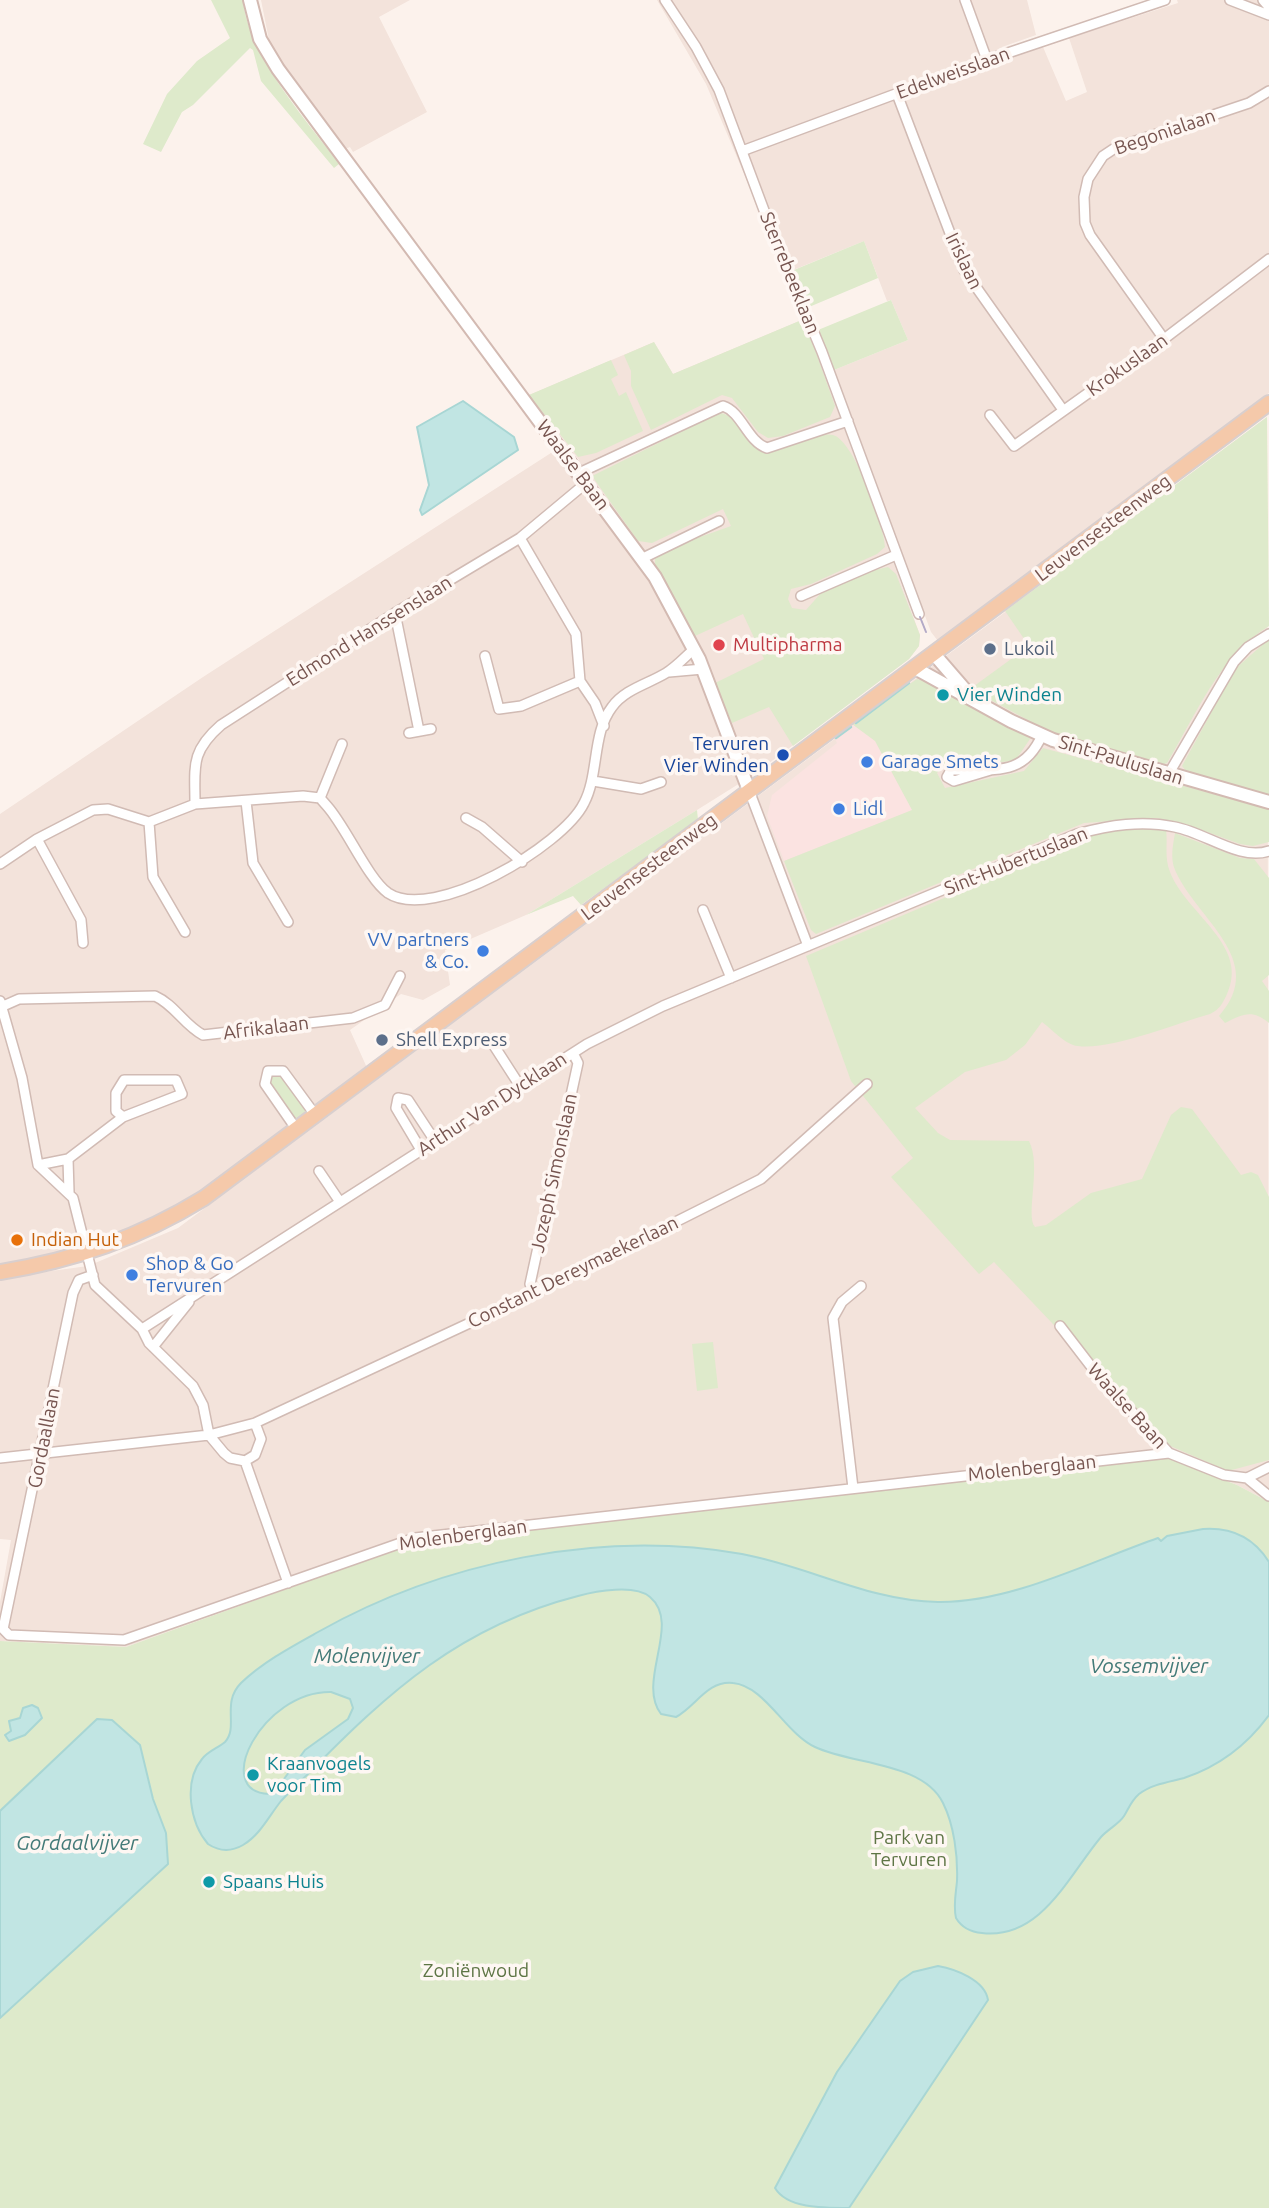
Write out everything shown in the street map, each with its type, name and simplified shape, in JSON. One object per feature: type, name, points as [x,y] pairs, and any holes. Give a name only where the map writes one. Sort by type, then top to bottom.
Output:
[{"type":"main road","name":"Leuvensesteenweg","points":[[0,1272],[88,1254],[132,1237],[181,1212],[316,1116],[1269,403]]},
{"type":"street","name":"Waalse Baan","points":[[250,0],[256,29],[265,50],[294,92],[643,558],[703,669],[808,946]]},
{"type":"street","name":"Sterrebeeklaan","points":[[665,0],[712,75],[848,421],[919,614]]},
{"type":"street","points":[[965,0],[987,60]]},
{"type":"street","name":"Edelweisslaan","points":[[742,151],[987,60],[1165,0]]},
{"type":"street","points":[[1230,0],[1269,15]]},
{"type":"street","points":[[1247,6],[1255,0]]},
{"type":"street","points":[[1263,0],[1269,7]]},
{"type":"street","name":"Begonialaan","points":[[1164,339],[1088,232],[1083,205],[1088,180],[1098,162],[1115,148],[1249,103],[1269,91]]},
{"type":"street","name":"Irislaan","points":[[897,94],[964,270],[1063,410]]},
{"type":"street","name":"Krokuslaan","points":[[990,415],[1014,446],[1164,339],[1269,259]]},
{"type":"street","name":"Edmond Hanssenslaan","points":[[195,804],[195,760],[205,739],[221,725],[394,613],[520,538],[583,478],[723,406],[731,410],[765,447],[848,421]]},
{"type":"street","points":[[643,558],[719,521]]},
{"type":"street","points":[[520,538],[576,634],[580,681],[595,703],[604,726]]},
{"type":"street","points":[[801,596],[897,555]]},
{"type":"street","points":[[394,613],[419,731]]},
{"type":"street","points":[[1168,775],[1234,662],[1248,647],[1269,634]]},
{"type":"street","points":[[1,862],[37,839],[93,810],[108,810],[149,822],[195,804],[303,796],[320,798],[340,821],[388,892],[408,900],[437,897],[522,862],[576,820],[593,781],[604,726],[611,707],[633,689],[669,672],[694,649]]},
{"type":"street","name":"Sint-Pauluslaan","points":[[934,654],[979,704]]},
{"type":"street","points":[[485,656],[499,709],[521,706],[580,681]]},
{"type":"street","name":"Sint-Pauluslaan","points":[[915,668],[1042,735],[1168,775],[1269,802]]},
{"type":"street","points":[[669,672],[703,669]]},
{"type":"street","points":[[595,703],[611,707]]},
{"type":"street","points":[[409,733],[431,729]]},
{"type":"street","points":[[994,769],[1027,761],[1042,735]]},
{"type":"street","points":[[320,798],[342,744]]},
{"type":"street","points":[[593,781],[641,789],[661,782]]},
{"type":"street","points":[[246,801],[253,863],[288,922]]},
{"type":"street","points":[[466,818],[482,827],[522,862]]},
{"type":"street","points":[[149,822],[153,877],[185,932]]},
{"type":"street","name":"Sint-Hubertuslaan","points":[[808,946],[1077,834],[1103,827],[1130,823],[1173,826],[1195,832],[1237,851],[1253,854],[1269,851]]},
{"type":"street","points":[[37,839],[81,920],[83,943]]},
{"type":"street","points":[[703,910],[731,978]]},
{"type":"street","name":"Arthur Van Dycklaan","points":[[142,1329],[573,1053],[630,1021],[808,946]]},
{"type":"street","name":"Afrikalaan","points":[[1,1004],[19,999],[155,996],[166,1001],[193,1030],[203,1035],[353,1018],[385,1005],[400,976]]},
{"type":"street","points":[[1,1004],[22,1078],[38,1164],[69,1192],[76,1207],[98,1291],[142,1329],[153,1347],[193,1386],[203,1405],[209,1435],[230,1458],[245,1461]]},
{"type":"street","points":[[491,1041],[520,1086]]},
{"type":"street","name":"Jozeph Simonslaan","points":[[534,1293],[530,1284],[578,1063],[573,1053]]},
{"type":"street","points":[[297,1130],[267,1088],[264,1077],[268,1071],[283,1071],[316,1116]]},
{"type":"street","points":[[38,1164],[68,1159],[123,1116],[182,1094],[182,1088],[176,1080],[124,1080],[116,1093],[116,1111],[123,1116]]},
{"type":"street","name":"Constant Dereymaekerlaan","points":[[0,1458],[209,1435],[255,1423],[534,1293],[761,1179],[867,1084]]},
{"type":"street","points":[[421,1150],[396,1108],[398,1098],[408,1100],[435,1141]]},
{"type":"street","points":[[68,1159],[69,1192]]},
{"type":"street","points":[[319,1171],[340,1202]]},
{"type":"street","name":"Gordaallaan","points":[[5,1632],[73,1293],[79,1280],[93,1275]]},
{"type":"street","points":[[853,1488],[833,1318],[842,1302],[861,1286]]},
{"type":"street","name":"Arthur Van Dycklaan","points":[[153,1347],[194,1295]]},
{"type":"street","name":"Waalse Baan","points":[[1060,1326],[1106,1383],[1169,1453],[1224,1475],[1247,1478]]},
{"type":"street","points":[[245,1461],[259,1449],[261,1432],[255,1423]]},
{"type":"street","name":"Molenberglaan","points":[[5,1632],[88,1640],[124,1640],[415,1538],[1169,1453]]},
{"type":"street","points":[[245,1461],[288,1583]]},
{"type":"street","points":[[1269,1467],[1247,1478],[1269,1496]]},
{"type":"shaded area","points":[[261,0],[410,0],[379,17],[427,112],[353,152],[350,147],[345,149],[277,56],[269,40]]},
{"type":"shaded area","points":[[657,0],[1027,0],[1036,35],[1002,47],[1006,59],[1043,47],[1066,101],[1087,92],[1069,38],[1178,3],[1177,0],[1269,0],[1269,393],[1121,508],[938,641],[931,632],[834,370],[908,340],[891,300],[887,301],[864,241],[786,273],[706,84]]},
{"type":"shaded area","points":[[804,319],[920,635],[919,646],[909,659],[753,775],[526,915],[445,950],[450,985],[423,1000],[401,994],[350,1030],[368,1070],[221,1182],[136,1233],[44,1258],[0,1264],[0,814],[203,677],[554,451],[566,467],[579,460],[529,395],[654,342],[673,374]]},
{"type":"shaded area","points":[[1267,417],[1269,1502],[1237,1485],[1167,1458],[416,1542],[126,1647],[0,1641],[0,1602],[11,1540],[0,1539],[0,1278],[88,1266],[178,1228]]},
{"type":"shaded area","points":[[852,724],[875,740],[913,810],[784,861],[767,816],[772,795],[837,743],[834,737]]},
{"type":"green space","points":[[211,0],[243,0],[247,21],[267,65],[339,164],[334,168],[261,81],[253,50],[250,48],[193,105],[182,112],[161,152],[143,144],[167,94],[197,61],[230,38]]},
{"type":"green space","points":[[864,241],[878,278],[809,307],[794,270]]},
{"type":"green space","points":[[891,300],[908,340],[834,370],[818,330]]},
{"type":"green space","points":[[804,319],[835,406],[830,417],[783,436],[768,438],[758,432],[732,398],[722,395],[651,430],[631,386],[631,371],[624,355],[654,342],[673,374]]},
{"type":"green space","points":[[611,360],[618,375],[611,379],[619,396],[626,392],[643,431],[596,453],[578,457],[529,395]]},
{"type":"green space","points":[[719,413],[732,419],[752,444],[764,453],[818,436],[833,435],[841,440],[850,452],[867,485],[880,522],[885,547],[877,554],[811,584],[791,589],[788,599],[792,608],[806,610],[821,593],[870,571],[888,567],[896,574],[920,635],[919,646],[909,659],[793,746],[769,707],[732,723],[715,683],[764,659],[743,614],[695,636],[655,565],[655,558],[673,548],[731,526],[723,509],[652,543],[638,541],[592,476]]},
{"type":"green space","points":[[1267,417],[1269,626],[1236,653],[1222,670],[1167,763],[1161,765],[1052,733],[970,689],[1029,646],[1005,611]]},
{"type":"green space","points":[[1269,639],[1269,796],[1187,772],[1182,766],[1235,669]]},
{"type":"green space","points":[[917,679],[931,683],[1032,736],[1015,761],[943,766],[937,773],[945,788],[1024,771],[1043,748],[1269,809],[1269,842],[1253,846],[1240,844],[1185,824],[1157,818],[1084,823],[816,934],[811,930],[784,861],[912,810],[875,741],[852,724]]},
{"type":"green space","points":[[697,810],[698,820],[581,905],[573,896],[526,915]]},
{"type":"green space","points":[[1133,827],[1166,829],[1170,872],[1178,887],[1223,945],[1230,960],[1232,976],[1220,1006],[1210,1014],[1162,1029],[1091,1046],[1068,1043],[1042,1022],[1025,1045],[1006,1060],[965,1072],[915,1108],[938,1133],[950,1140],[1029,1141],[1034,1163],[1032,1221],[1035,1227],[1046,1225],[1091,1193],[1142,1179],[1171,1115],[1181,1107],[1192,1109],[1241,1175],[1251,1172],[1258,1175],[1269,1197],[1269,1460],[1228,1471],[1168,1445],[994,1262],[979,1274],[891,1177],[913,1158],[851,1081],[806,956],[1070,845],[1079,838]]},
{"type":"green space","points":[[1175,833],[1240,858],[1254,859],[1269,878],[1269,975],[1262,981],[1269,991],[1269,1023],[1252,1014],[1242,1015],[1225,1023],[1219,1016],[1232,996],[1236,976],[1233,958],[1224,940],[1185,888],[1175,870],[1172,856]]},
{"type":"green space","points":[[279,1072],[311,1115],[297,1125],[269,1086],[270,1074]]},
{"type":"green space","points":[[713,1342],[718,1388],[697,1391],[692,1344]]},
{"type":"green space","name":"Park van Tervuren","points":[[1167,1458],[1237,1485],[1269,1502],[1269,2208],[0,2208],[0,1641],[126,1647],[416,1542]]},
{"type":"water","points":[[463,401],[514,437],[518,450],[422,515],[420,510],[429,485],[417,427]]},
{"type":"water","name":"Vossemvijver","points":[[1203,1529],[1233,1532],[1249,1540],[1269,1562],[1269,1715],[1242,1745],[1221,1761],[1197,1773],[1139,1794],[1122,1819],[1101,1837],[1052,1902],[1021,1926],[1003,1932],[974,1932],[964,1927],[956,1918],[957,1861],[953,1831],[943,1803],[920,1779],[886,1766],[815,1747],[794,1732],[755,1692],[733,1683],[724,1683],[709,1690],[676,1717],[661,1714],[655,1701],[653,1686],[662,1622],[659,1608],[650,1597],[635,1591],[595,1592],[536,1609],[498,1625],[429,1665],[337,1744],[287,1794],[254,1836],[239,1847],[221,1850],[212,1847],[202,1835],[193,1814],[191,1790],[196,1768],[204,1756],[225,1742],[229,1736],[232,1699],[241,1683],[250,1675],[288,1649],[366,1608],[469,1570],[523,1557],[578,1549],[688,1547],[767,1559],[888,1596],[938,1602],[966,1601],[1021,1589],[1158,1538],[1161,1541],[1167,1536]],"holes":[[[331,1692],[350,1699],[353,1708],[348,1719],[305,1750],[276,1790],[269,1794],[252,1789],[245,1777],[245,1761],[252,1742],[266,1723],[284,1707],[306,1696]]]},
{"type":"water","points":[[32,1705],[38,1708],[42,1718],[25,1735],[9,1741],[5,1735],[11,1731],[9,1721],[20,1718],[23,1708]]},
{"type":"water","name":"Gordaalvijver","points":[[97,1719],[112,1720],[140,1745],[153,1799],[166,1833],[168,1864],[0,2018],[0,1811]]},
{"type":"water","points":[[938,1966],[975,1981],[986,1993],[988,2000],[849,2208],[806,2206],[780,2195],[775,2188],[837,2072],[900,1981],[913,1972]]},
{"type":"waterway","points":[[856,723],[909,683]]},
{"type":"waterway","points":[[836,738],[851,727]]},
{"type":"tram line","points":[[920,617],[926,632]]},
{"type":"place","name":"Multipharma","points":[[719,645]]},
{"type":"place","name":"Lukoil","points":[[990,649]]},
{"type":"place","name":"Vier Winden","points":[[943,695]]},
{"type":"place","name":"Tervuren Vier Winden","points":[[783,755]]},
{"type":"place","name":"Garage Smets","points":[[867,762]]},
{"type":"place","name":"Lidl","points":[[839,809]]},
{"type":"place","name":"VV partners & Co.","points":[[483,951]]},
{"type":"place","name":"Shell Express","points":[[382,1040]]},
{"type":"place","name":"Indian Hut","points":[[17,1240]]},
{"type":"place","name":"Shop & Go Tervuren","points":[[132,1275]]},
{"type":"place","name":"Kraanvogels voor Tim","points":[[253,1775]]},
{"type":"place","name":"Spaans Huis","points":[[209,1882]]},
{"type":"water label","name":"Molenvijver","points":[[367,1656]]},
{"type":"park label","name":"Zoniënwoud","points":[[476,1971]]}]
